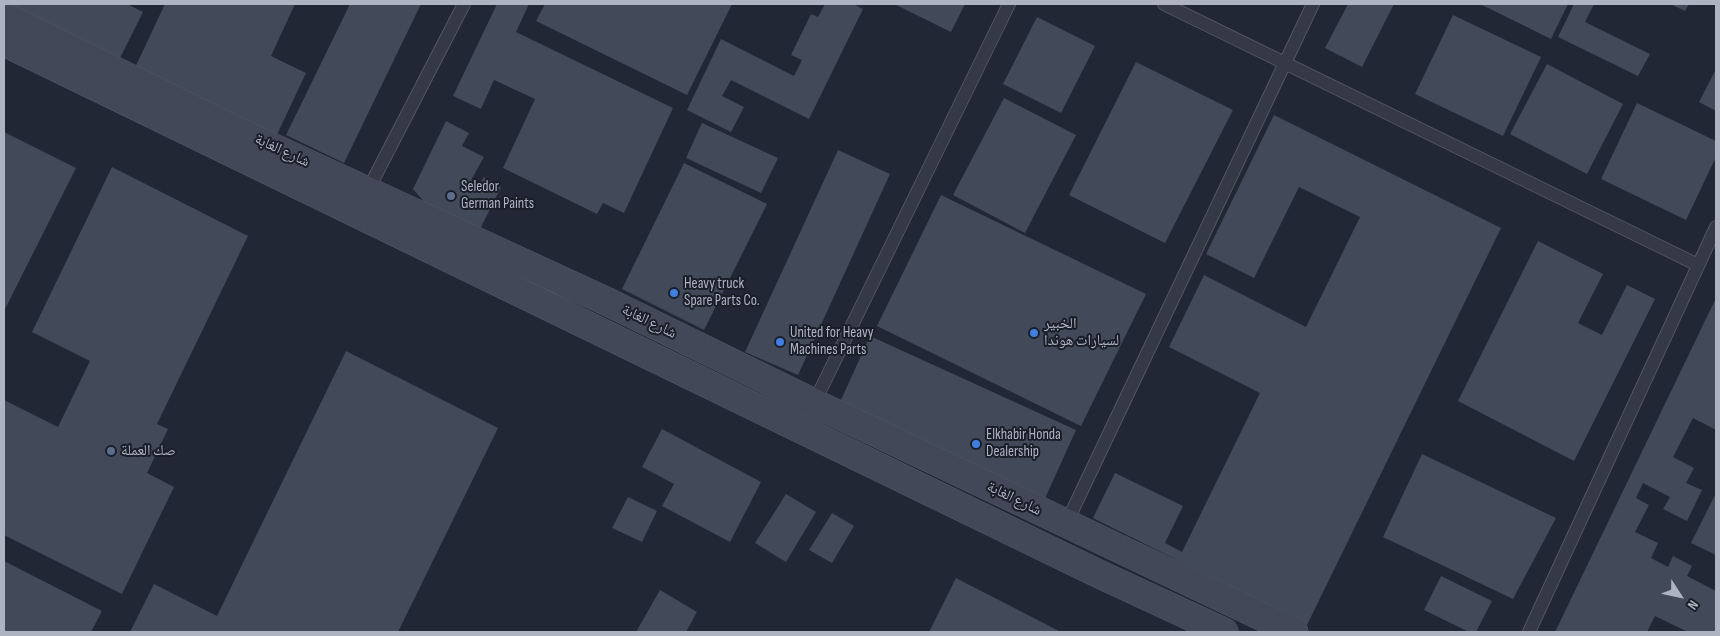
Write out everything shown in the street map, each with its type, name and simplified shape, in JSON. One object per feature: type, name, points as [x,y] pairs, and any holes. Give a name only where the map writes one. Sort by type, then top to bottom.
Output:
[{"type":"main road","name":"شارع الغابة","points":[[4,16],[237,130],[608,302],[814,403],[1294,632]]},
{"type":"main road","name":"شارع الغابة","points":[[4,42],[1072,561],[1224,632]]},
{"type":"lane","points":[[368,190],[464,4]]},
{"type":"lane","points":[[814,403],[1010,4]]},
{"type":"lane","points":[[1164,4],[1698,265]]},
{"type":"lane","points":[[1066,524],[1313,4]]},
{"type":"lane","points":[[1529,632],[1716,228]]},
{"type":"building","points":[[4,4],[127,4],[143,12],[118,62]]},
{"type":"building","points":[[165,4],[295,4],[271,56],[306,73],[274,141],[132,74]]},
{"type":"building","points":[[350,4],[421,4],[344,163],[286,135]]},
{"type":"building","points":[[497,4],[529,4],[516,32],[673,108],[624,213],[603,203],[597,214],[503,168],[535,99],[494,80],[481,109],[453,96]]},
{"type":"building","points":[[545,4],[732,4],[687,95],[536,21]]},
{"type":"building","points":[[825,4],[853,4],[863,9],[809,119],[731,80],[722,96],[744,107],[731,132],[687,110],[721,39],[794,76],[802,60],[791,55],[811,14],[818,17]]},
{"type":"building","points":[[894,4],[965,4],[951,32]]},
{"type":"building","points":[[1348,4],[1394,4],[1362,67],[1325,48]]},
{"type":"building","points":[[1480,4],[1568,4],[1551,39]]},
{"type":"building","points":[[1574,4],[1594,4],[1585,22],[1650,54],[1638,76],[1558,37]]},
{"type":"building","points":[[1670,4],[1689,4],[1685,11]]},
{"type":"building","points":[[1453,15],[1541,57],[1503,136],[1415,94]]},
{"type":"building","points":[[1037,17],[1095,46],[1061,113],[1003,84]]},
{"type":"building","points":[[1136,62],[1233,110],[1165,243],[1069,195]]},
{"type":"building","points":[[1547,64],[1623,104],[1587,174],[1510,134]]},
{"type":"building","points":[[1716,69],[1716,111],[1699,102]]},
{"type":"building","points":[[1004,98],[1076,135],[1025,233],[953,195]]},
{"type":"building","points":[[1637,103],[1716,141],[1716,157],[1686,220],[1601,179]]},
{"type":"building","points":[[1274,115],[1501,228],[1307,625],[1093,518],[1115,473],[1183,506],[1165,543],[1182,552],[1260,393],[1169,347],[1204,275],[1306,327],[1360,217],[1299,187],[1254,278],[1206,254]]},
{"type":"building","points":[[446,121],[469,133],[462,146],[484,157],[471,180],[479,185],[484,177],[501,187],[480,229],[425,203],[413,189]]},
{"type":"building","points":[[702,123],[778,158],[761,193],[686,158]]},
{"type":"building","points":[[4,132],[76,168],[4,311]]},
{"type":"building","points":[[838,150],[890,174],[798,375],[745,352]]},
{"type":"building","points":[[684,163],[767,204],[704,330],[622,289]]},
{"type":"building","points":[[112,167],[248,236],[157,424],[168,429],[147,473],[174,487],[122,594],[4,535],[4,400],[58,427],[90,361],[32,332]]},
{"type":"building","points":[[941,195],[1146,294],[1081,426],[877,326]]},
{"type":"building","points":[[1538,241],[1603,274],[1578,323],[1602,335],[1627,285],[1655,299],[1574,461],[1458,401]]},
{"type":"building","points":[[1716,298],[1716,430],[1693,418],[1673,457],[1694,468],[1686,483],[1702,490],[1687,521],[1663,509],[1670,497],[1643,483],[1636,498],[1649,505],[1635,532],[1658,543],[1651,558],[1668,567],[1673,556],[1692,566],[1687,576],[1716,591],[1716,632],[1688,632],[1655,616],[1647,632],[1555,632]]},
{"type":"building","points":[[870,336],[1076,430],[1042,505],[836,411]]},
{"type":"building","points":[[346,351],[498,428],[398,632],[130,632],[154,584],[217,616]]},
{"type":"building","points":[[662,429],[761,482],[730,542],[662,506],[674,484],[642,467]]},
{"type":"building","points":[[1422,454],[1556,518],[1513,599],[1383,537]]},
{"type":"building","points":[[1716,493],[1716,555],[1691,543]]},
{"type":"building","points":[[786,494],[816,512],[786,562],[755,543]]},
{"type":"building","points":[[628,497],[657,511],[642,542],[612,528]]},
{"type":"building","points":[[832,513],[854,526],[832,563],[809,550]]},
{"type":"building","points":[[4,561],[102,611],[91,632],[4,632]]},
{"type":"building","points":[[1441,576],[1492,601],[1476,632],[1469,632],[1424,610]]},
{"type":"building","points":[[956,578],[1061,632],[929,632]]},
{"type":"building","points":[[660,590],[697,612],[686,632],[636,632]]},
{"type":"place","name":"Seledor German Paints","points":[[451,196]]},
{"type":"place","name":"Heavy truck Spare Parts Co.","points":[[674,293]]},
{"type":"place","name":"الخبير لسيارات هوندا","points":[[1034,333]]},
{"type":"place","name":"United for Heavy Machines Parts","points":[[780,342]]},
{"type":"place","name":"Elkhabir Honda Dealership","points":[[976,444]]},
{"type":"place","name":"صك العملة","points":[[111,451]]}]
